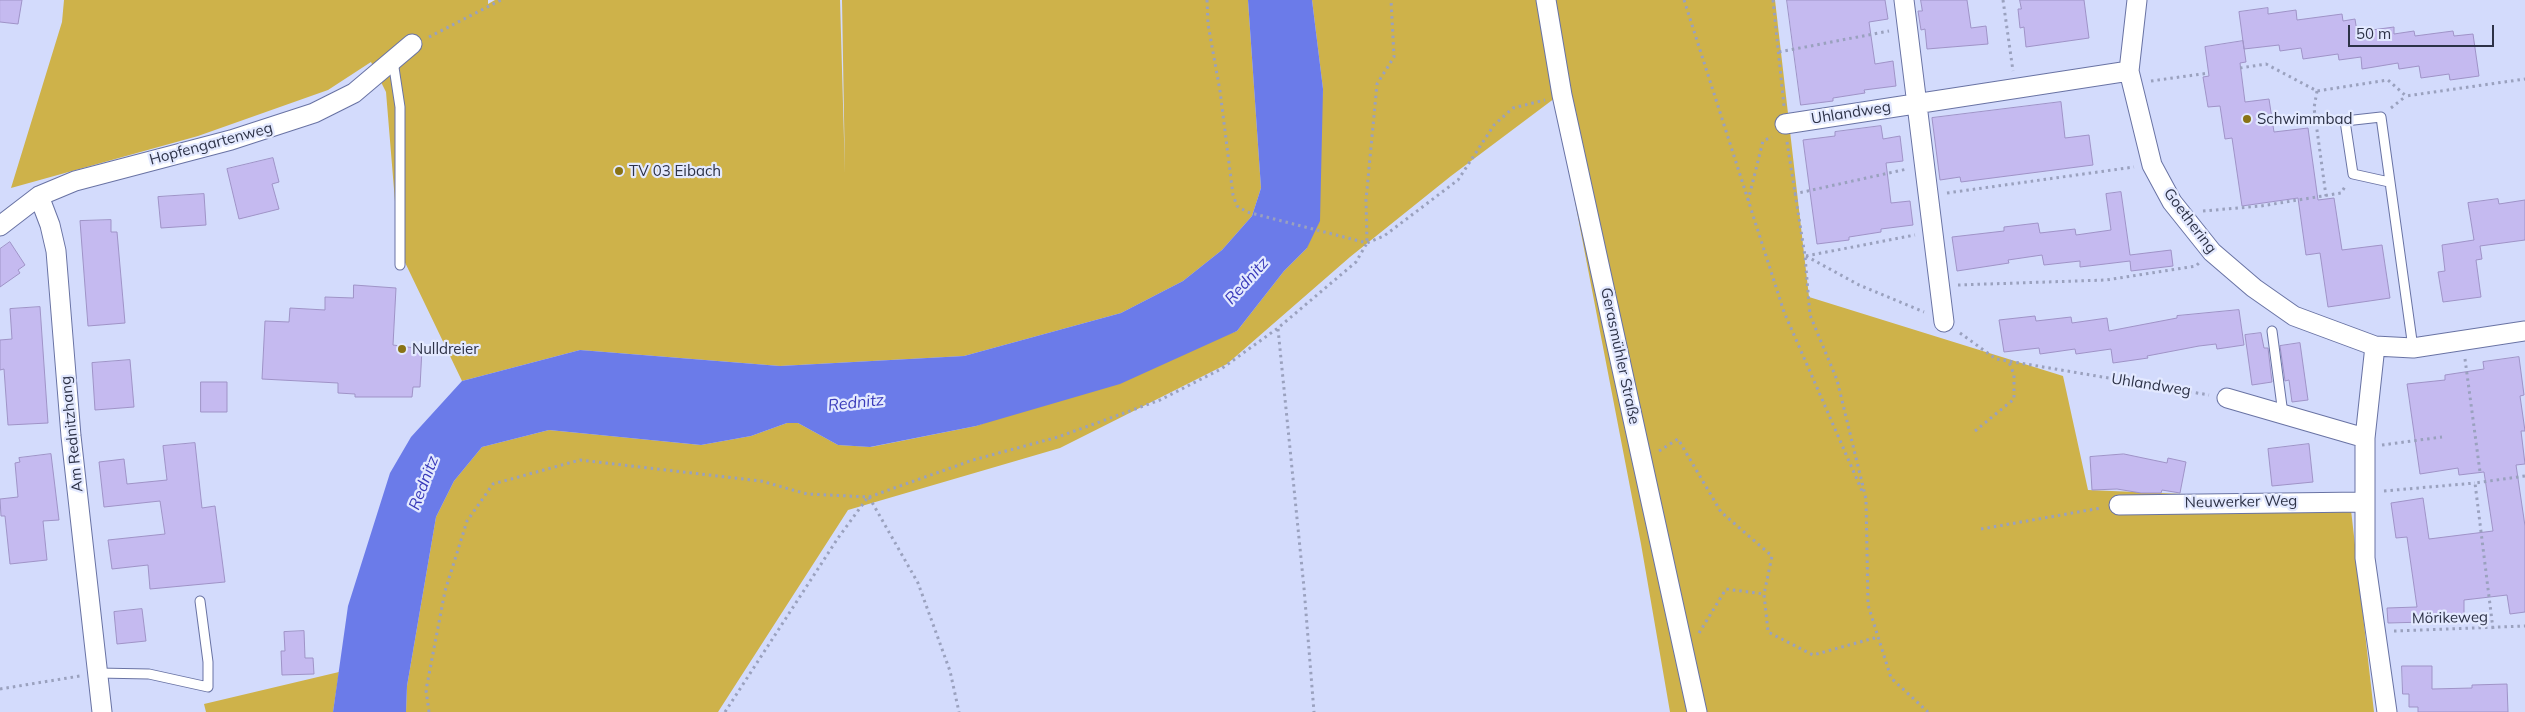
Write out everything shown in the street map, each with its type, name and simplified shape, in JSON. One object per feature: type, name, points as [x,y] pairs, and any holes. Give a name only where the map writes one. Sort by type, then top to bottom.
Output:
[{"type":"street","name":"Gerasmühler Straße","points":[[1546,0],[1562,95],[1698,712]]},
{"type":"street","points":[[1904,0],[1944,322]]},
{"type":"street","name":"Goethering","points":[[2137,0],[2130,78],[2152,165],[2172,202],[2212,252],[2254,288],[2294,316],[2375,346],[2413,348],[2525,331]]},
{"type":"street","name":"Hopfengartenweg","points":[[0,226],[39,196],[75,181],[231,140],[314,113],[354,93],[412,44]]},
{"type":"street","name":"Uhlandweg","points":[[1782,129],[1917,103],[2016,89],[2130,78]]},
{"type":"street","name":"Am Rednitzhang","points":[[39,196],[50,225],[56,251],[71,436],[102,712]]},
{"type":"street","points":[[2375,346],[2364,441],[2363,497],[2365,558],[2387,712]]},
{"type":"street","points":[[2227,398],[2283,414],[2364,441]]},
{"type":"street","name":"Neuwerker Weg","points":[[2119,504],[2363,497]]},
{"type":"lane","points":[[393,61],[400,107],[400,265]]},
{"type":"lane","points":[[2389,182],[2353,174],[2345,121],[2381,117],[2413,348]]},
{"type":"lane","points":[[2272,331],[2283,414]]},
{"type":"lane","points":[[98,673],[148,674],[208,687],[208,662],[200,601]]},
{"type":"path","points":[[412,44],[440,33],[500,0]]},
{"type":"path","points":[[1207,0],[1208,24],[1220,91],[1233,196],[1237,206],[1247,212],[1367,243],[1384,236],[1458,180],[1494,125],[1513,108],[1562,95]]},
{"type":"path","points":[[429,712],[426,690],[445,591],[467,521],[493,484],[580,460],[761,481],[807,494],[868,497],[973,460],[1058,437],[1160,400],[1221,369],[1278,328],[1356,262],[1367,243],[1366,200],[1377,84],[1394,57],[1391,0]]},
{"type":"path","points":[[1684,0],[1784,312],[1866,499]]},
{"type":"path","points":[[2003,0],[2016,89]]},
{"type":"path","points":[[1780,52],[1907,28]]},
{"type":"path","points":[[2240,68],[2266,64],[2317,91],[2388,80],[2406,96]]},
{"type":"path","points":[[2130,78],[2209,73]]},
{"type":"path","points":[[2381,117],[2406,96],[2525,79]]},
{"type":"path","points":[[2317,91],[2314,108],[2326,196]]},
{"type":"path","points":[[1748,202],[1764,141],[1782,129]]},
{"type":"path","points":[[1794,194],[1924,165]]},
{"type":"path","points":[[1928,195],[2152,165]]},
{"type":"path","points":[[2180,212],[2224,211],[2341,193],[2353,174]]},
{"type":"path","points":[[1928,712],[1891,678],[1868,605],[1866,499],[1837,380],[1810,315],[1805,256],[1932,232]]},
{"type":"path","points":[[1940,286],[2106,280],[2196,266],[2212,252]]},
{"type":"path","name":"Uhlandweg","points":[[1805,256],[1852,282],[1902,301],[1944,322],[1996,359],[2227,398]]},
{"type":"path","points":[[1278,328],[1304,588],[1314,712]]},
{"type":"path","points":[[2462,340],[2480,472]]},
{"type":"path","points":[[1975,431],[2014,399],[2014,375],[2008,361]]},
{"type":"path","points":[[2364,441],[2442,437]]},
{"type":"path","points":[[1642,461],[1678,439],[1721,512],[1772,556],[1764,594],[1768,632],[1813,655],[1878,637]]},
{"type":"path","points":[[2363,497],[2525,476]]},
{"type":"path","points":[[2475,483],[2493,629]]},
{"type":"path","points":[[725,712],[838,538],[868,497]]},
{"type":"path","points":[[868,497],[918,583],[950,671],[959,712]]},
{"type":"path","points":[[1980,529],[2119,504]]},
{"type":"path","points":[[1685,656],[1726,589],[1764,594]]},
{"type":"path","name":"Mörikeweg","points":[[2375,631],[2493,629],[2525,626]]},
{"type":"path","points":[[0,689],[98,673]]},
{"type":"shaded area","points":[[64,0],[488,0],[488,4],[495,0],[840,0],[845,174],[842,0],[1248,0],[1261,188],[1252,216],[1222,250],[1183,281],[1121,313],[964,356],[780,366],[580,350],[462,381],[399,250],[386,92],[371,62],[328,90],[198,136],[11,188],[62,22]]},
{"type":"shaded area","points":[[1312,0],[1775,0],[1809,297],[2063,376],[2088,490],[2350,501],[2374,712],[1670,712],[1641,544],[1555,98],[1451,176],[1350,257],[1227,364],[1060,448],[848,510],[718,712],[406,712],[407,686],[436,517],[454,481],[482,447],[549,430],[701,445],[751,436],[787,423],[798,423],[838,445],[871,447],[976,426],[1237,331],[1284,271],[1307,248],[1323,89]]},
{"type":"shaded area","points":[[339,672],[333,712],[206,712],[204,704]]},
{"type":"water","name":"Rednitz","points":[[1248,0],[1312,0],[1323,89],[1320,221],[1307,248],[1284,271],[1237,331],[1120,384],[976,426],[870,447],[838,445],[798,423],[787,423],[751,436],[701,445],[549,430],[482,447],[454,481],[436,517],[407,686],[406,712],[333,712],[348,606],[390,473],[411,437],[462,381],[580,350],[780,366],[964,356],[1121,313],[1183,281],[1222,250],[1252,216],[1261,188]]},
{"type":"building","points":[[0,0],[22,0],[18,24],[0,22]]},
{"type":"building","points":[[1787,0],[1885,0],[1888,19],[1869,22],[1875,64],[1893,61],[1896,86],[1864,90],[1865,93],[1833,98],[1833,101],[1801,105]]},
{"type":"building","points":[[1921,0],[1967,0],[1971,28],[1986,26],[1988,44],[1927,49],[1925,29],[1921,30],[1918,11],[1922,11]]},
{"type":"building","points":[[2020,0],[2084,0],[2089,38],[2026,47],[2024,27],[2020,28],[2018,9],[2021,9]]},
{"type":"building","points":[[2268,8],[2268,14],[2296,10],[2297,20],[2342,14],[2343,21],[2355,19],[2357,32],[2394,27],[2394,34],[2414,31],[2415,36],[2453,31],[2454,36],[2473,34],[2479,76],[2450,80],[2449,74],[2421,78],[2419,66],[2399,69],[2398,63],[2362,69],[2361,57],[2339,60],[2338,54],[2303,59],[2301,48],[2280,51],[2279,45],[2244,49],[2239,12]]},
{"type":"building","points":[[2243,41],[2246,62],[2240,63],[2245,102],[2269,99],[2274,132],[2308,128],[2318,200],[2334,198],[2342,250],[2382,245],[2390,298],[2328,307],[2320,253],[2306,255],[2298,198],[2242,206],[2232,138],[2225,139],[2220,106],[2208,107],[2203,77],[2209,76],[2205,47]]},
{"type":"building","points":[[2061,102],[2065,138],[2089,135],[2093,165],[1961,182],[1960,177],[1940,180],[1932,118]]},
{"type":"building","points":[[1881,126],[1883,139],[1900,136],[1903,161],[1886,163],[1891,203],[1910,201],[1913,225],[1881,229],[1881,232],[1849,237],[1849,240],[1817,244],[1803,140],[1835,136],[1835,132]]},
{"type":"building","points":[[273,158],[279,182],[272,184],[279,209],[239,219],[227,169]]},
{"type":"building","points":[[2121,192],[2130,255],[2171,250],[2173,266],[2131,271],[2130,261],[2080,267],[2080,261],[2044,265],[2042,255],[2008,260],[2009,263],[1957,271],[1952,237],[2004,231],[2004,227],[2038,223],[2040,233],[2075,229],[2076,235],[2111,230],[2106,194]]},
{"type":"building","points":[[204,194],[206,225],[161,228],[158,197]]},
{"type":"building","points":[[2498,199],[2499,204],[2525,200],[2525,240],[2480,246],[2482,259],[2476,260],[2481,297],[2443,302],[2438,272],[2445,271],[2442,245],[2474,240],[2468,203]]},
{"type":"building","points":[[111,220],[111,232],[117,232],[125,323],[88,326],[80,221]]},
{"type":"building","points":[[10,242],[25,265],[18,270],[20,273],[0,287],[0,249]]},
{"type":"building","points":[[354,285],[396,288],[393,345],[422,349],[420,387],[413,387],[412,397],[355,397],[355,394],[338,393],[338,383],[262,379],[265,321],[289,322],[290,308],[325,310],[325,297],[353,298]]},
{"type":"building","points":[[40,307],[48,423],[8,425],[4,369],[0,370],[0,340],[12,339],[10,309]]},
{"type":"building","points":[[2239,310],[2244,345],[2217,349],[2216,344],[2199,346],[2147,356],[2148,358],[2113,363],[2111,349],[2076,354],[2075,349],[2040,354],[2039,348],[2004,352],[1999,320],[2035,316],[2036,321],[2071,317],[2072,323],[2107,318],[2109,331],[2177,318],[2177,316]]},
{"type":"building","points":[[2261,333],[2264,348],[2268,348],[2272,382],[2252,385],[2245,335]]},
{"type":"building","points":[[2300,343],[2308,400],[2292,402],[2289,380],[2285,381],[2280,346]]},
{"type":"building","points":[[2519,357],[2524,395],[2520,396],[2525,431],[2521,431],[2525,464],[2516,465],[2525,526],[2525,612],[2510,614],[2507,595],[2464,600],[2464,621],[2388,623],[2387,608],[2417,607],[2407,537],[2396,538],[2391,503],[2423,498],[2429,539],[2493,531],[2484,472],[2459,475],[2458,468],[2420,474],[2407,384],[2445,380],[2445,375],[2484,369],[2483,362]]},
{"type":"building","points":[[130,360],[134,407],[95,410],[92,363]]},
{"type":"building","points":[[201,382],[227,382],[227,412],[201,412]]},
{"type":"building","points":[[195,443],[202,508],[215,506],[225,582],[150,589],[148,565],[112,569],[108,540],[165,534],[160,501],[104,507],[99,462],[124,459],[127,484],[167,480],[163,446]]},
{"type":"building","points":[[2309,444],[2313,482],[2272,486],[2268,449]]},
{"type":"building","points":[[51,454],[59,520],[43,521],[47,560],[10,564],[5,516],[1,516],[0,499],[18,497],[15,463],[20,462],[19,458]]},
{"type":"building","points":[[2124,454],[2167,463],[2168,458],[2186,462],[2180,493],[2162,490],[2161,493],[2141,493],[2117,489],[2092,490],[2090,457]]},
{"type":"building","points":[[142,609],[146,641],[117,644],[114,612]]},
{"type":"building","points":[[304,631],[305,658],[313,658],[314,674],[282,675],[281,651],[285,651],[284,632]]},
{"type":"building","points":[[2402,666],[2432,666],[2432,689],[2472,688],[2472,685],[2507,684],[2508,712],[2418,712],[2418,707],[2409,707],[2409,694],[2403,694]]},
{"type":"place","name":"Schwimmbad","points":[[2247,119]]},
{"type":"place","name":"TV 03 Eibach","points":[[619,171]]},
{"type":"place","name":"Nulldreier","points":[[402,349]]}]
